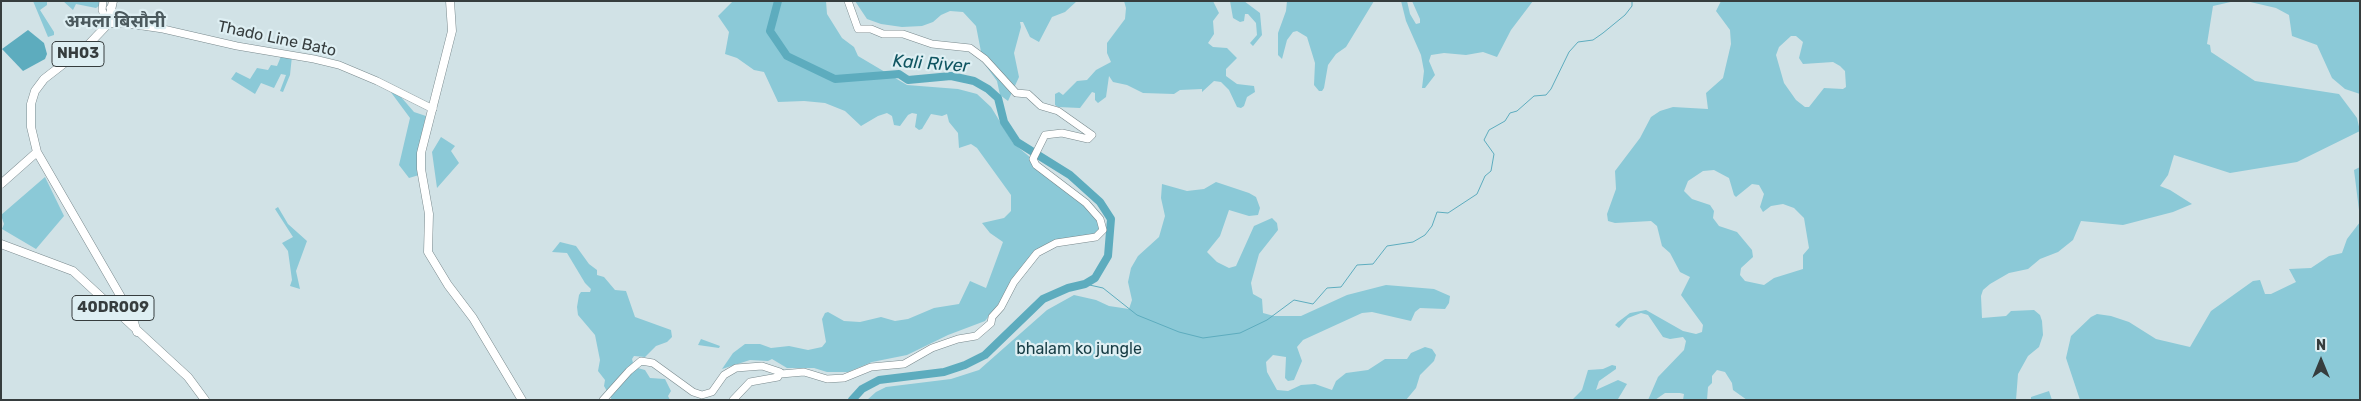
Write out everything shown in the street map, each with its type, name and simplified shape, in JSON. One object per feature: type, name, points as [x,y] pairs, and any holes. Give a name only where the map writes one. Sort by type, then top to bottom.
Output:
[{"type":"main road","points":[[450,1],[452,30],[421,153],[421,169],[429,214],[428,252],[448,285],[473,318],[522,400]]},
{"type":"main road","points":[[108,24],[112,4]]},
{"type":"main road","name":"NH03","points":[[37,152],[31,127],[31,104],[35,90],[44,79],[89,44],[108,24]]},
{"type":"main road","points":[[1,184],[37,152],[132,316],[137,332]]},
{"type":"main road","name":"40DR009","points":[[1,244],[73,271],[188,377],[205,400]]},
{"type":"street","points":[[103,1],[102,10],[108,24]]},
{"type":"street","points":[[733,400],[750,382],[776,377],[781,374],[804,372],[831,379],[844,378],[871,366],[904,364],[932,348],[958,339],[976,336],[991,323],[992,317],[1001,307],[1009,290],[1037,253],[1056,243],[1100,236],[1103,227],[1094,211],[1080,197],[1036,165],[1034,156],[1045,135],[1052,133],[1072,134],[1088,139],[1092,134],[1058,111],[1041,106],[1028,94],[1016,93],[985,59],[970,48],[932,44],[903,34],[883,34],[870,29],[858,29],[848,1]]},
{"type":"street","points":[[112,4],[118,18],[128,24]]},
{"type":"street","name":"Thado Line Bato","points":[[108,24],[128,24],[198,36],[237,46],[285,53],[339,65],[377,80],[433,109]]},
{"type":"street","points":[[603,400],[638,363],[645,361],[653,363],[693,392],[702,396],[712,392],[724,375],[736,368],[762,366],[774,369],[781,374]]},
{"type":"green space","points":[[33,1],[47,1],[47,5],[40,10],[54,35],[48,37]]},
{"type":"green space","points":[[63,1],[100,1],[100,5],[96,8],[76,4],[73,10]]},
{"type":"green space","points":[[733,1],[826,1],[827,14],[842,38],[854,47],[858,56],[907,85],[958,89],[977,94],[991,107],[1013,143],[1086,204],[1100,223],[1099,234],[1044,246],[985,321],[948,335],[907,355],[872,362],[848,372],[827,372],[814,368],[787,368],[772,359],[768,361],[750,360],[722,369],[733,353],[745,344],[760,344],[771,348],[789,346],[808,350],[822,347],[826,342],[822,319],[825,313],[828,312],[844,321],[860,322],[881,317],[895,321],[908,319],[934,308],[959,304],[970,281],[986,288],[1003,242],[990,233],[982,223],[1004,218],[1011,211],[1011,195],[977,148],[971,144],[959,148],[958,133],[949,122],[947,114],[942,116],[931,114],[922,129],[919,130],[915,127],[917,114],[912,113],[908,115],[900,126],[894,125],[892,116],[887,113],[861,126],[845,111],[825,103],[804,101],[778,102],[764,72],[754,70],[737,58],[725,54],[729,32],[718,16]]},
{"type":"green space","points":[[855,1],[1077,1],[1065,12],[1052,17],[1039,42],[1030,37],[1023,22],[1020,22],[1021,27],[1014,53],[1019,77],[1008,101],[1000,95],[997,81],[983,62],[976,26],[963,12],[950,11],[941,15],[933,22],[922,26],[902,27],[881,24],[867,19]]},
{"type":"green space","points":[[1124,1],[1213,1],[1219,13],[1213,21],[1214,34],[1208,43],[1213,47],[1227,48],[1237,58],[1226,69],[1226,76],[1237,84],[1254,86],[1255,92],[1247,97],[1244,106],[1241,108],[1237,107],[1229,90],[1221,82],[1214,81],[1202,92],[1202,89],[1180,90],[1174,94],[1143,93],[1127,85],[1113,82],[1109,76],[1106,97],[1098,103],[1095,100],[1095,93],[1092,92],[1080,108],[1058,107],[1055,105],[1055,94],[1059,92],[1063,95],[1077,81],[1087,80],[1096,70],[1111,62],[1107,53],[1107,43],[1125,19],[1126,8]]},
{"type":"green space","points":[[1230,1],[1244,1],[1260,13],[1262,35],[1253,46],[1250,43],[1257,35],[1256,23],[1248,14],[1245,14],[1244,21],[1240,22],[1233,18]]},
{"type":"green space","points":[[1287,1],[1374,1],[1346,47],[1336,54],[1328,65],[1322,91],[1319,91],[1314,85],[1315,63],[1307,37],[1297,31],[1293,32],[1287,40],[1282,59],[1278,55],[1278,33],[1286,11]]},
{"type":"green space","points":[[1401,1],[1407,1],[1410,14],[1416,24],[1420,23],[1420,19],[1412,1],[1533,1],[1511,30],[1497,57],[1483,52],[1466,55],[1444,53],[1431,55],[1429,61],[1435,75],[1425,88],[1422,88],[1424,71],[1421,55],[1406,21]]},
{"type":"green space","points":[[1721,1],[2235,1],[2213,6],[2207,44],[2210,45],[2211,52],[2255,81],[2339,94],[2357,118],[2360,131],[2297,162],[2230,173],[2174,155],[2168,175],[2160,186],[2192,204],[2173,212],[2123,225],[2081,221],[2073,240],[2058,252],[2040,259],[2028,269],[2009,273],[1990,284],[1983,290],[1981,296],[1982,318],[2006,316],[2011,311],[2034,310],[2040,315],[2042,321],[2043,335],[2039,347],[2028,356],[2018,374],[2016,400],[1747,400],[1733,390],[1732,383],[1725,372],[1717,370],[1712,376],[1712,383],[1708,387],[1707,400],[1683,400],[1684,394],[1665,393],[1655,400],[1648,400],[1658,377],[1684,350],[1686,341],[1683,337],[1670,339],[1663,337],[1648,315],[1641,313],[1628,318],[1619,328],[1615,325],[1630,313],[1646,310],[1683,331],[1696,334],[1702,332],[1703,325],[1681,295],[1690,277],[1680,272],[1670,253],[1662,246],[1657,226],[1651,221],[1615,223],[1608,221],[1607,214],[1616,189],[1615,171],[1640,138],[1651,117],[1660,111],[1673,107],[1708,109],[1706,93],[1723,78],[1731,44],[1730,30],[1716,11]],"holes":[[[1791,36],[1796,36],[1803,42],[1799,58],[1803,64],[1833,62],[1845,71],[1846,87],[1843,89],[1824,88],[1809,107],[1805,107],[1796,100],[1784,83],[1776,55],[1779,47]],[[1714,170],[1729,178],[1736,197],[1752,184],[1759,185],[1764,194],[1760,207],[1763,212],[1771,206],[1783,204],[1794,208],[1804,218],[1809,248],[1803,255],[1803,269],[1774,278],[1764,285],[1745,281],[1740,275],[1741,268],[1753,257],[1752,250],[1737,232],[1719,226],[1713,218],[1714,211],[1710,205],[1692,199],[1684,191],[1688,181],[1703,171]]]},
{"type":"green space","points":[[2246,1],[2360,1],[2360,94],[2345,89],[2332,78],[2317,45],[2292,36],[2289,15],[2276,8]]},
{"type":"green space","points":[[282,54],[292,56],[290,75],[283,92],[280,91],[286,75],[281,74],[274,88],[261,83],[255,94],[231,79],[236,72],[250,79],[257,68],[268,70],[271,65],[277,66]]},
{"type":"green space","points":[[390,91],[401,97],[414,112],[426,116],[417,157],[419,175],[409,178],[399,165],[410,118]]},
{"type":"green space","points":[[441,137],[455,146],[451,151],[459,163],[437,188],[432,152]]},
{"type":"green space","points":[[2360,167],[2360,218],[2354,170]]},
{"type":"green space","points":[[45,177],[64,216],[36,249],[2,229],[4,224],[1,215]]},
{"type":"green space","name":"bhalam ko jungle","points":[[1216,182],[1256,197],[1260,208],[1258,215],[1249,216],[1229,210],[1220,236],[1207,252],[1217,262],[1229,268],[1236,266],[1254,226],[1272,218],[1277,223],[1278,230],[1259,254],[1251,283],[1253,294],[1262,299],[1263,313],[1274,316],[1301,316],[1347,295],[1386,285],[1434,289],[1450,296],[1449,303],[1445,309],[1420,308],[1415,312],[1411,321],[1372,312],[1362,313],[1303,340],[1297,347],[1302,361],[1294,380],[1288,381],[1285,378],[1286,357],[1273,355],[1266,362],[1267,372],[1277,390],[1288,391],[1301,385],[1315,384],[1332,390],[1336,381],[1346,373],[1368,370],[1385,359],[1407,359],[1411,353],[1425,347],[1432,349],[1436,355],[1434,361],[1420,375],[1416,388],[1406,400],[867,400],[876,392],[886,387],[951,379],[979,370],[1047,310],[1074,295],[1096,300],[1109,306],[1129,309],[1132,300],[1128,282],[1131,268],[1138,256],[1159,237],[1165,216],[1161,198],[1162,184],[1187,191],[1204,189]]},
{"type":"green space","points":[[278,207],[288,224],[307,241],[296,271],[300,289],[290,286],[292,280],[288,251],[282,243],[293,237],[275,209]]},
{"type":"green space","points":[[2360,222],[2360,400],[2080,400],[2066,358],[2071,336],[2091,317],[2097,314],[2111,316],[2129,322],[2156,339],[2190,347],[2211,311],[2253,281],[2260,280],[2265,294],[2271,294],[2296,282],[2289,269],[2311,268],[2329,256],[2342,253],[2347,239]]},
{"type":"green space","points":[[560,242],[576,246],[589,264],[597,270],[597,275],[604,277],[615,290],[626,291],[635,317],[671,330],[672,337],[667,342],[656,346],[645,357],[634,356],[632,359],[634,367],[645,370],[650,378],[665,379],[671,391],[668,396],[670,400],[612,400],[604,386],[605,380],[598,371],[600,360],[595,335],[578,315],[579,295],[581,292],[590,292],[591,289],[585,283],[567,253],[552,252]]},
{"type":"green space","points":[[701,339],[720,346],[719,348],[698,345]]},
{"type":"green space","points":[[1612,365],[1616,366],[1616,369],[1599,381],[1596,390],[1618,380],[1627,384],[1618,399],[1572,400],[1582,390],[1588,370],[1603,369]]},
{"type":"green space","points":[[2049,391],[2052,400],[2031,400],[2031,397]]},
{"type":"shaded area","points":[[28,30],[44,43],[47,54],[45,59],[23,71],[2,49]]},
{"type":"waterway","name":"Kali River","points":[[778,1],[770,31],[787,56],[835,79],[899,74],[908,80],[951,76],[974,81],[988,89],[998,98],[1004,122],[1017,142],[1070,175],[1100,202],[1111,219],[1108,256],[1095,278],[1085,284],[1068,288],[1043,299],[985,355],[965,365],[944,372],[879,380],[862,389],[852,400]]},
{"type":"waterway","points":[[1085,284],[1103,288],[1137,315],[1179,332],[1203,338],[1240,333],[1267,320],[1294,300],[1313,304],[1327,288],[1341,287],[1357,265],[1373,264],[1387,246],[1413,242],[1425,235],[1432,226],[1437,212],[1448,213],[1477,194],[1485,176],[1491,171],[1494,154],[1484,140],[1489,130],[1505,121],[1510,113],[1517,111],[1534,96],[1546,95],[1551,89],[1569,52],[1578,42],[1593,40],[1603,33],[1625,15],[1632,6],[1632,1]]},
{"type":"district","name":"अमला बिसौनी","points":[[115,22]]}]
